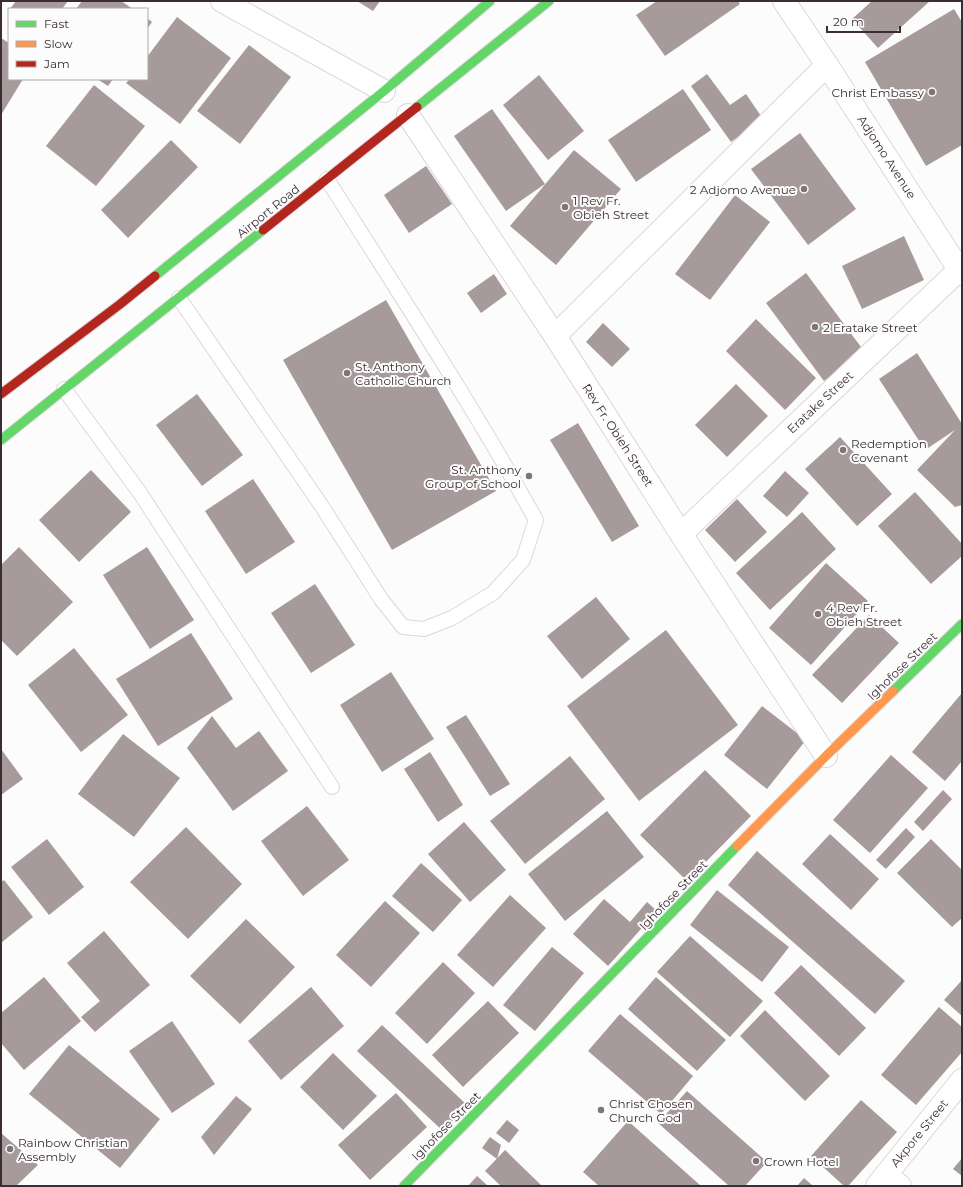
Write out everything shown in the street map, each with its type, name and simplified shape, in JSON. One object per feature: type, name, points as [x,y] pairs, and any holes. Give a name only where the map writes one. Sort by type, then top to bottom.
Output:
[{"type":"main road","name":"Airport Road","points":[[1,394],[119,305],[384,91],[490,1]]},
{"type":"main road","name":"Airport Road","points":[[1,440],[8,430],[64,389],[179,298],[549,1]]},
{"type":"main road","name":"Ighofose Street","points":[[404,1186],[826,756],[962,624]]},
{"type":"street","points":[[222,1],[384,91]]},
{"type":"street","name":"Adjomo Avenue","points":[[784,1],[961,272]]},
{"type":"street","points":[[555,336],[827,65]]},
{"type":"street","name":"Rev Fr. Obieh Street","points":[[408,115],[555,336],[681,534],[826,756]]},
{"type":"street","name":"Eratake Street","points":[[681,534],[961,272]]},
{"type":"street","name":"Akpore Street","points":[[887,1182],[962,1080]]},
{"type":"lane","points":[[179,298],[321,505],[381,599],[403,626],[424,629],[452,618],[493,593],[523,560],[536,520],[519,488],[444,365],[326,179]]},
{"type":"lane","points":[[64,389],[140,493],[332,787]]},
{"type":"building","points":[[16,1],[68,1],[63,8],[11,8]]},
{"type":"building","points":[[82,1],[121,1],[132,8],[77,8]]},
{"type":"building","points":[[357,1],[380,1],[373,11]]},
{"type":"building","points":[[657,1],[738,1],[740,4],[665,56],[636,15]]},
{"type":"building","points":[[872,1],[930,1],[878,48],[852,19]]},
{"type":"building","points":[[954,9],[962,22],[962,145],[926,166],[865,62]]},
{"type":"building","points":[[177,17],[231,58],[180,124],[126,83],[129,80],[148,80],[148,56]]},
{"type":"building","points":[[148,19],[152,22],[148,28]]},
{"type":"building","points":[[1,38],[8,42],[8,80],[22,80],[1,115]]},
{"type":"building","points":[[249,45],[291,77],[240,144],[197,111]]},
{"type":"building","points":[[707,74],[730,105],[746,94],[763,119],[731,142],[691,86]]},
{"type":"building","points":[[539,75],[584,131],[548,160],[503,105]]},
{"type":"building","points":[[99,80],[112,80],[108,86]]},
{"type":"building","points":[[94,85],[145,126],[96,186],[46,146]]},
{"type":"building","points":[[683,89],[711,130],[636,182],[608,140]]},
{"type":"building","points":[[492,109],[545,184],[506,211],[454,136]]},
{"type":"building","name":"2 Adjomo Avenue","points":[[800,133],[856,209],[808,245],[751,169]]},
{"type":"building","points":[[171,140],[198,167],[128,238],[101,210]]},
{"type":"building","name":"1 Rev Fr. Obieh Street","points":[[574,150],[621,189],[556,265],[510,226]]},
{"type":"building","points":[[426,166],[452,204],[409,233],[384,195]]},
{"type":"building","points":[[735,195],[770,222],[710,300],[675,274]]},
{"type":"building","points":[[904,236],[924,280],[862,309],[842,266]]},
{"type":"building","name":"2 Eratake Street","points":[[806,273],[864,351],[824,381],[766,303]]},
{"type":"building","points":[[494,274],[507,294],[481,313],[467,293]]},
{"type":"building","points":[[386,300],[496,491],[392,550],[283,360]]},
{"type":"building","points":[[756,319],[816,378],[785,410],[726,351]]},
{"type":"building","points":[[603,323],[630,349],[612,367],[586,342]]},
{"type":"building","points":[[917,353],[962,424],[962,505],[955,507],[917,470],[955,430],[925,450],[879,379]]},
{"type":"building","points":[[736,384],[768,416],[727,457],[695,425]]},
{"type":"building","points":[[197,394],[243,455],[202,486],[156,425]]},
{"type":"building","points":[[578,423],[639,526],[612,542],[550,440]]},
{"type":"building","points":[[840,437],[892,494],[857,526],[805,469]]},
{"type":"building","points":[[91,470],[131,512],[79,562],[39,520]]},
{"type":"building","points":[[785,471],[809,493],[787,517],[763,496]]},
{"type":"building","points":[[253,479],[295,542],[246,574],[205,511]]},
{"type":"building","points":[[915,492],[962,544],[962,556],[931,584],[878,526]]},
{"type":"building","points":[[737,499],[767,532],[735,562],[705,530]]},
{"type":"building","points":[[802,512],[836,549],[770,610],[736,573]]},
{"type":"building","points":[[19,547],[73,602],[17,656],[1,640],[1,565]]},
{"type":"building","points":[[147,547],[194,620],[150,649],[103,575]]},
{"type":"building","name":"4 Rev Fr. Obieh Street","points":[[826,563],[868,601],[811,665],[769,628]]},
{"type":"building","points":[[315,584],[355,645],[311,673],[271,613]]},
{"type":"building","points":[[596,597],[630,639],[582,679],[547,636]]},
{"type":"building","points":[[869,615],[899,643],[842,703],[812,675]]},
{"type":"building","points":[[666,630],[738,725],[639,801],[567,706]]},
{"type":"building","points":[[191,633],[233,699],[158,746],[116,679]]},
{"type":"building","points":[[74,648],[128,715],[81,752],[28,685]]},
{"type":"building","points":[[391,672],[434,739],[382,772],[340,705]]},
{"type":"building","points":[[962,693],[962,761],[945,781],[912,752]]},
{"type":"building","points":[[762,706],[806,740],[767,789],[724,755]]},
{"type":"building","points":[[466,715],[510,784],[490,796],[446,727]]},
{"type":"building","points":[[212,716],[236,748],[259,731],[288,771],[233,811],[187,748]]},
{"type":"building","points":[[123,734],[180,778],[134,837],[78,794]]},
{"type":"building","points":[[1,749],[23,779],[1,795]]},
{"type":"building","points":[[430,752],[463,805],[438,822],[404,769]]},
{"type":"building","points":[[891,755],[928,788],[870,853],[833,820]]},
{"type":"building","points":[[570,756],[605,799],[525,864],[490,821]]},
{"type":"building","points":[[705,770],[751,816],[687,881],[640,835]]},
{"type":"building","points":[[943,790],[952,799],[923,831],[914,822]]},
{"type":"building","points":[[307,806],[349,860],[303,896],[261,841]]},
{"type":"building","points":[[607,811],[644,857],[565,921],[528,874]]},
{"type":"building","points":[[464,822],[506,870],[470,902],[428,854]]},
{"type":"building","points":[[186,827],[242,884],[188,939],[130,882]]},
{"type":"building","points":[[906,828],[915,837],[886,869],[876,860]]},
{"type":"building","points":[[830,834],[879,879],[851,910],[802,864]]},
{"type":"building","points":[[47,839],[84,887],[49,915],[11,867]]},
{"type":"building","points":[[931,839],[962,870],[962,918],[952,927],[897,873]]},
{"type":"building","points":[[757,851],[905,981],[875,1014],[728,885]]},
{"type":"building","points":[[421,863],[462,900],[433,932],[392,896]]},
{"type":"building","points":[[4,880],[33,917],[1,943],[1,882]]},
{"type":"building","points":[[717,890],[789,947],[762,982],[690,925]]},
{"type":"building","points":[[510,895],[546,928],[493,987],[457,955]]},
{"type":"building","points":[[604,899],[630,922],[647,902],[657,911],[608,966],[573,934]]},
{"type":"building","points":[[385,901],[420,933],[371,987],[336,955]]},
{"type":"building","points":[[246,919],[295,967],[240,1024],[190,976]]},
{"type":"building","points":[[104,931],[150,985],[95,1032],[81,1017],[100,1001],[67,963]]},
{"type":"building","points":[[690,936],[763,1001],[730,1037],[657,972]]},
{"type":"building","points":[[552,947],[584,973],[535,1031],[503,1005]]},
{"type":"building","points":[[443,962],[475,993],[427,1044],[395,1013]]},
{"type":"building","points":[[801,965],[866,1028],[839,1056],[774,993]]},
{"type":"building","points":[[44,977],[81,1021],[24,1070],[1,1043],[1,1013]]},
{"type":"building","points":[[656,977],[726,1040],[697,1071],[628,1009]]},
{"type":"building","points":[[962,980],[962,1016],[944,1000]]},
{"type":"building","points":[[311,987],[344,1026],[281,1080],[248,1041]]},
{"type":"building","points":[[488,1001],[519,1033],[463,1087],[432,1055]]},
{"type":"building","points":[[939,1007],[962,1027],[962,1052],[916,1105],[881,1075]]},
{"type":"building","points":[[765,1010],[830,1076],[805,1101],[740,1036]]},
{"type":"building","points":[[620,1014],[693,1076],[661,1114],[588,1051]]},
{"type":"building","points":[[172,1021],[215,1084],[172,1113],[129,1051]]},
{"type":"building","points":[[382,1025],[467,1105],[443,1131],[357,1051]]},
{"type":"building","points":[[69,1045],[160,1119],[120,1168],[29,1094]]},
{"type":"building","points":[[333,1053],[377,1096],[343,1130],[300,1087]]},
{"type":"building","points":[[687,1091],[767,1162],[745,1186],[729,1186],[658,1123]]},
{"type":"building","points":[[396,1093],[427,1127],[370,1180],[338,1145]]},
{"type":"building","points":[[236,1096],[252,1109],[214,1155],[201,1137]]},
{"type":"building","points":[[861,1100],[897,1132],[848,1186],[844,1186],[811,1156]]},
{"type":"building","points":[[507,1120],[519,1130],[509,1143],[496,1133]]},
{"type":"building","points":[[628,1121],[701,1186],[599,1186],[583,1172]]},
{"type":"building","name":"Rainbow Christian Assembly","points":[[1,1133],[38,1165],[16,1186],[1,1186]]},
{"type":"building","points":[[490,1137],[501,1145],[497,1159],[482,1148]]},
{"type":"building","points":[[505,1150],[542,1186],[501,1186],[485,1171]]},
{"type":"building","points":[[962,1158],[962,1176],[953,1169]]},
{"type":"building","points":[[477,1176],[488,1186],[468,1186]]},
{"type":"building","points":[[804,1178],[813,1186],[797,1186]]},
{"type":"traffic: fast","points":[[155,276],[384,91],[490,1]]},
{"type":"traffic: fast","points":[[417,107],[549,1]]},
{"type":"traffic: fast","points":[[1,440],[263,230]]},
{"type":"traffic: fast","points":[[893,691],[962,624]]},
{"type":"traffic: fast","points":[[404,1186],[737,846]]},
{"type":"traffic: slow","points":[[737,846],[893,691]]},
{"type":"traffic: jam","points":[[263,230],[417,107]]},
{"type":"traffic: jam","points":[[1,394],[155,276]]},
{"type":"place","name":"Christ Embassy","points":[[932,92]]},
{"type":"place","name":"2 Adjomo Avenue","points":[[804,189]]},
{"type":"place","name":"1 Rev Fr. Obieh Street","points":[[565,207]]},
{"type":"place","name":"2 Eratake Street","points":[[815,327]]},
{"type":"place","name":"St. Anthony Catholic Church","points":[[347,373]]},
{"type":"place","name":"Redemption Covenant","points":[[843,450]]},
{"type":"place","name":"St. Anthony Group of School","points":[[529,476]]},
{"type":"place","name":"4 Rev Fr. Obieh Street","points":[[818,614]]},
{"type":"place","name":"Christ Chosen Church God","points":[[601,1110]]},
{"type":"place","name":"Rainbow Christian Assembly","points":[[10,1149]]},
{"type":"place","name":"Crown Hotel","points":[[756,1161]]}]
